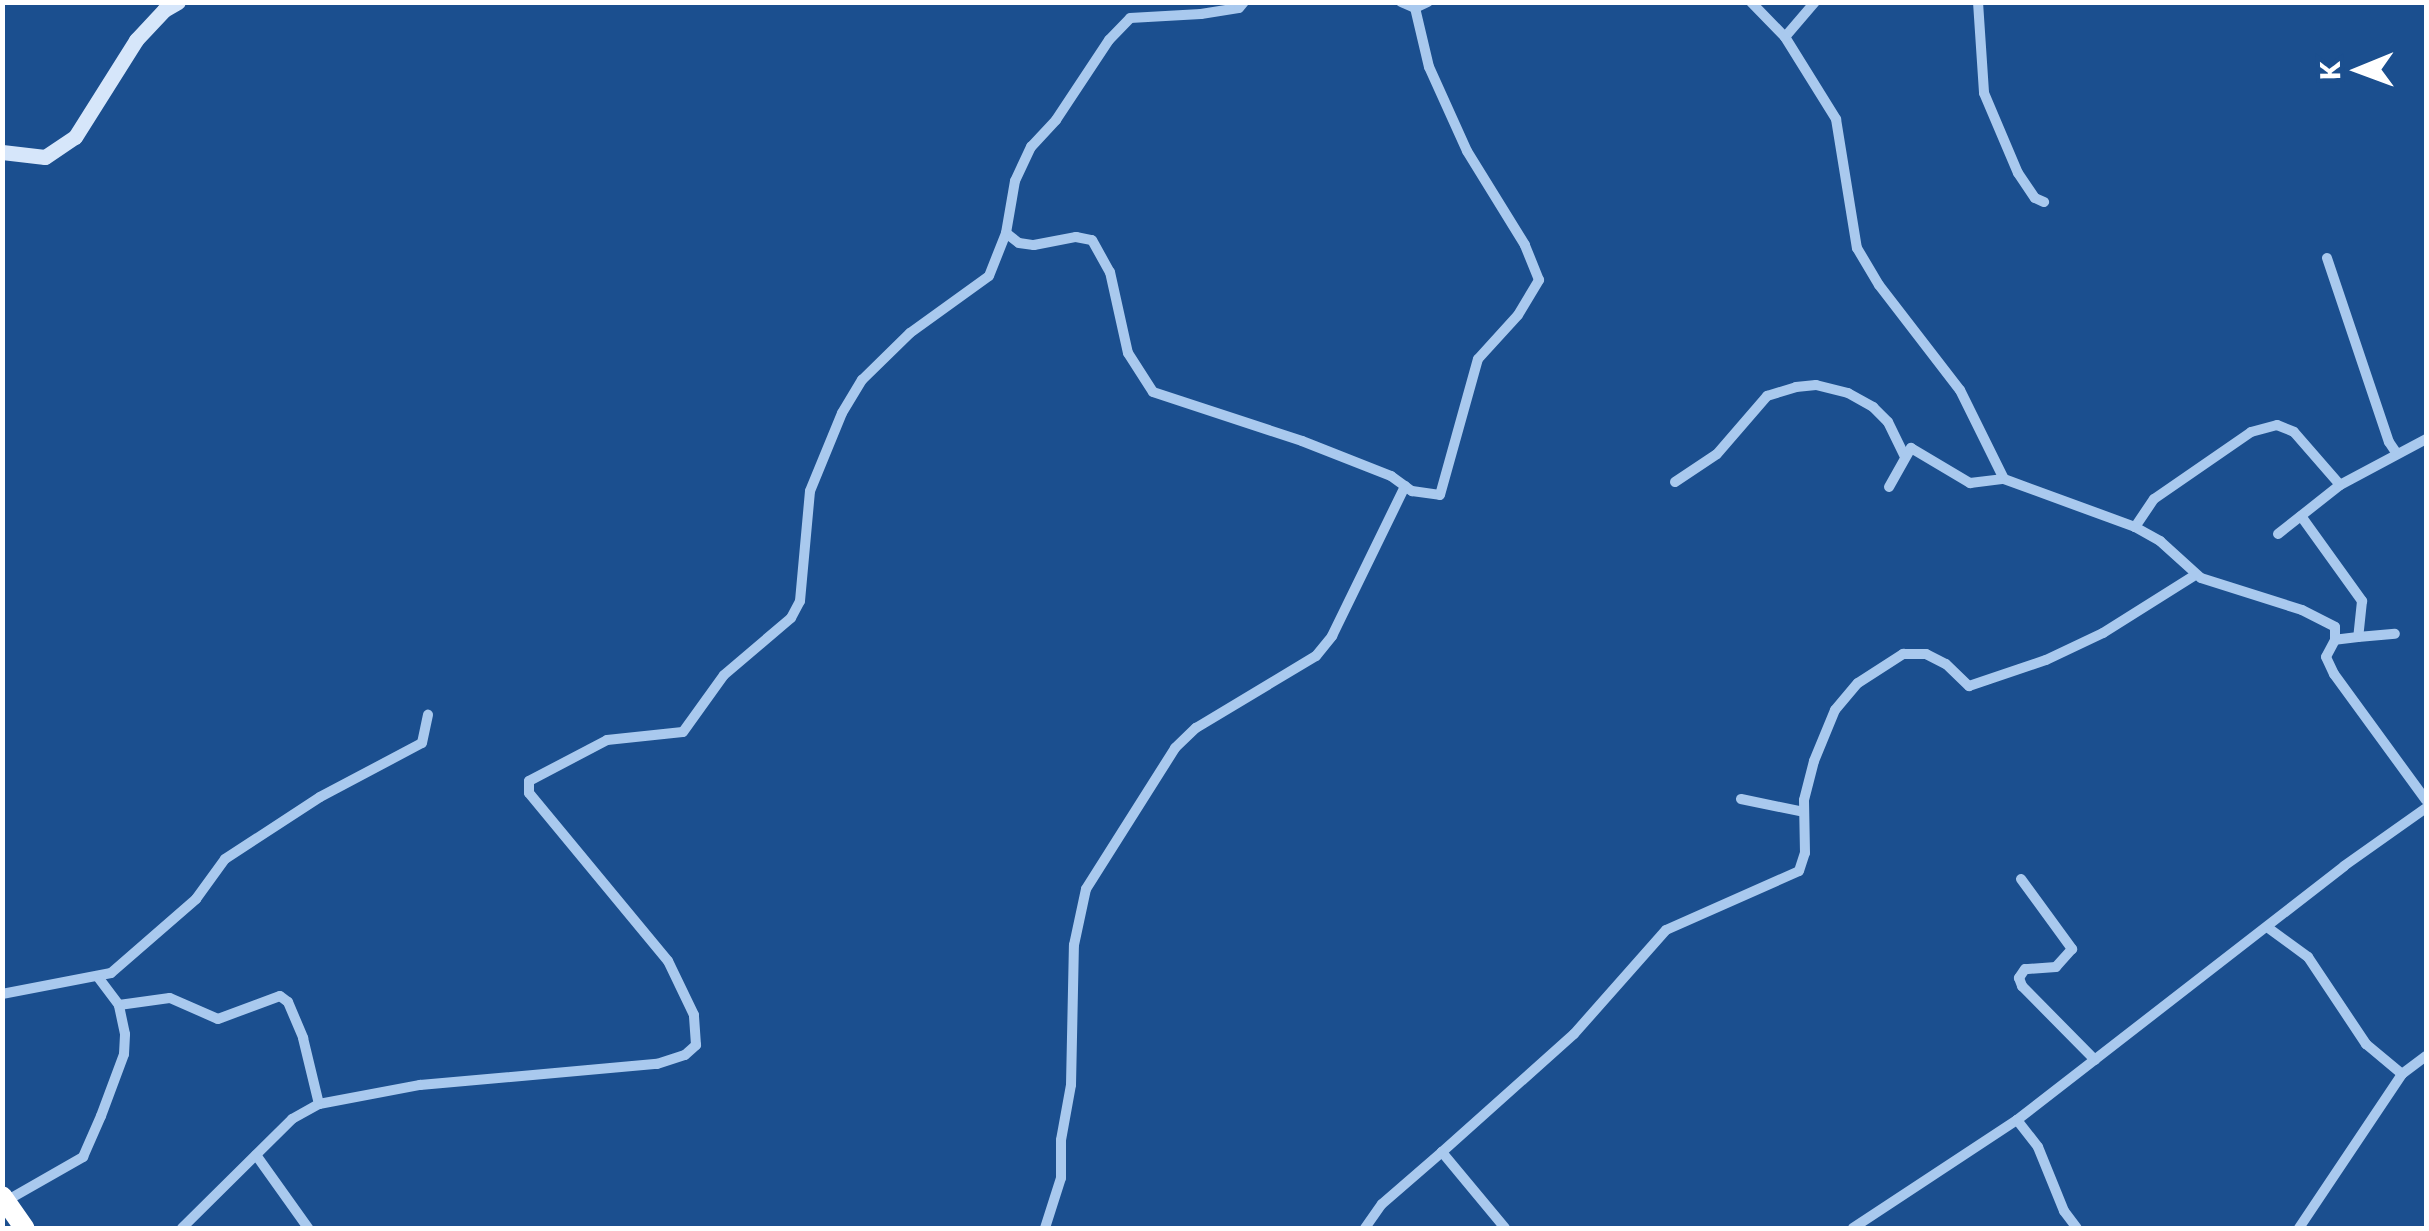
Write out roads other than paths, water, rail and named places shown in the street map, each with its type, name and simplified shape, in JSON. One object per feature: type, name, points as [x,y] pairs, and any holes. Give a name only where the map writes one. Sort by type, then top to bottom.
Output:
[{"type":"street","points":[[2,152],[44,157],[75,137],[136,40],[164,10],[178,2]]},
{"type":"street","points":[[182,1228],[292,1120],[319,1104],[420,1085],[657,1064],[686,1055],[696,1045],[694,1015],[668,960],[530,793],[529,780],[607,740],[683,732],[724,676],[790,618],[800,601],[810,491],[842,413],[862,380],[910,334],[989,276],[1006,233],[1015,181],[1032,146],[1130,18],[1201,14],[1239,8],[1244,2]]},
{"type":"street","points":[[1402,2],[1428,2]]},
{"type":"street","points":[[1751,2],[1785,37],[1836,119],[1857,248],[1879,285],[1960,390],[2004,479]]},
{"type":"street","points":[[1785,37],[1816,2]]},
{"type":"street","points":[[1978,2],[1984,94],[2018,173],[2036,198],[2044,202]]},
{"type":"street","points":[[1006,233],[1019,243],[1034,245],[1076,237],[1092,240],[1110,272],[1128,352],[1153,392],[1302,441],[1391,476],[1405,486],[1440,496],[1478,359],[1518,316],[1539,280],[1525,245],[1467,151],[1429,67],[1415,5]]},
{"type":"street","points":[[2328,258],[2389,442],[2397,454]]},
{"type":"street","points":[[1675,482],[1709,461],[1767,396],[1796,387],[1816,385],[1848,393],[1874,407],[1888,422],[1904,455]]},
{"type":"street","points":[[2135,527],[2154,499],[2188,473],[2251,432],[2278,424],[2294,432],[2340,485]]},
{"type":"street","points":[[2278,534],[2340,485],[2426,438]]},
{"type":"street","points":[[1889,487],[1910,448],[1970,483],[2004,479],[2135,527],[2160,541],[2195,574],[2302,610],[2335,627],[2336,640],[2326,657],[2334,674],[2426,800]]},
{"type":"street","points":[[1045,1228],[1062,1178],[1061,1140],[1071,1085],[1074,945],[1086,889],[1175,748],[1196,728],[1316,656],[1332,636],[1405,486]]},
{"type":"street","points":[[2301,516],[2362,602],[2358,637]]},
{"type":"street","points":[[1365,1228],[1382,1204],[1574,1034],[1666,930],[1799,871],[1805,853],[1804,812],[1814,761],[1834,710],[1858,683],[1902,654],[1926,654],[1946,664],[1969,686],[2046,660],[2102,633],[2195,574]]},
{"type":"street","points":[[2336,640],[2394,634]]},
{"type":"street","points":[[2,994],[98,977],[154,940],[209,884],[225,859],[320,798],[422,744],[428,715]]},
{"type":"street","points":[[1741,799],[1804,812]]},
{"type":"street","points":[[1853,1228],[2017,1120],[2426,808]]},
{"type":"street","points":[[2021,879],[2072,950],[2056,966],[2024,969],[2022,986],[2096,1060]]},
{"type":"street","points":[[2267,927],[2308,957],[2366,1044],[2402,1074]]},
{"type":"street","points":[[10,1214],[83,1156],[124,1054],[126,1034],[119,1005],[98,977]]},
{"type":"street","points":[[119,1005],[170,998],[218,1019],[280,996],[288,1002],[303,1038],[319,1104]]},
{"type":"street","points":[[2298,1228],[2402,1074],[2426,1056]]},
{"type":"street","points":[[2017,1120],[2038,1147],[2064,1211],[2078,1228]]},
{"type":"street","points":[[1442,1152],[1505,1228]]},
{"type":"street","points":[[256,1155],[308,1228]]}]
